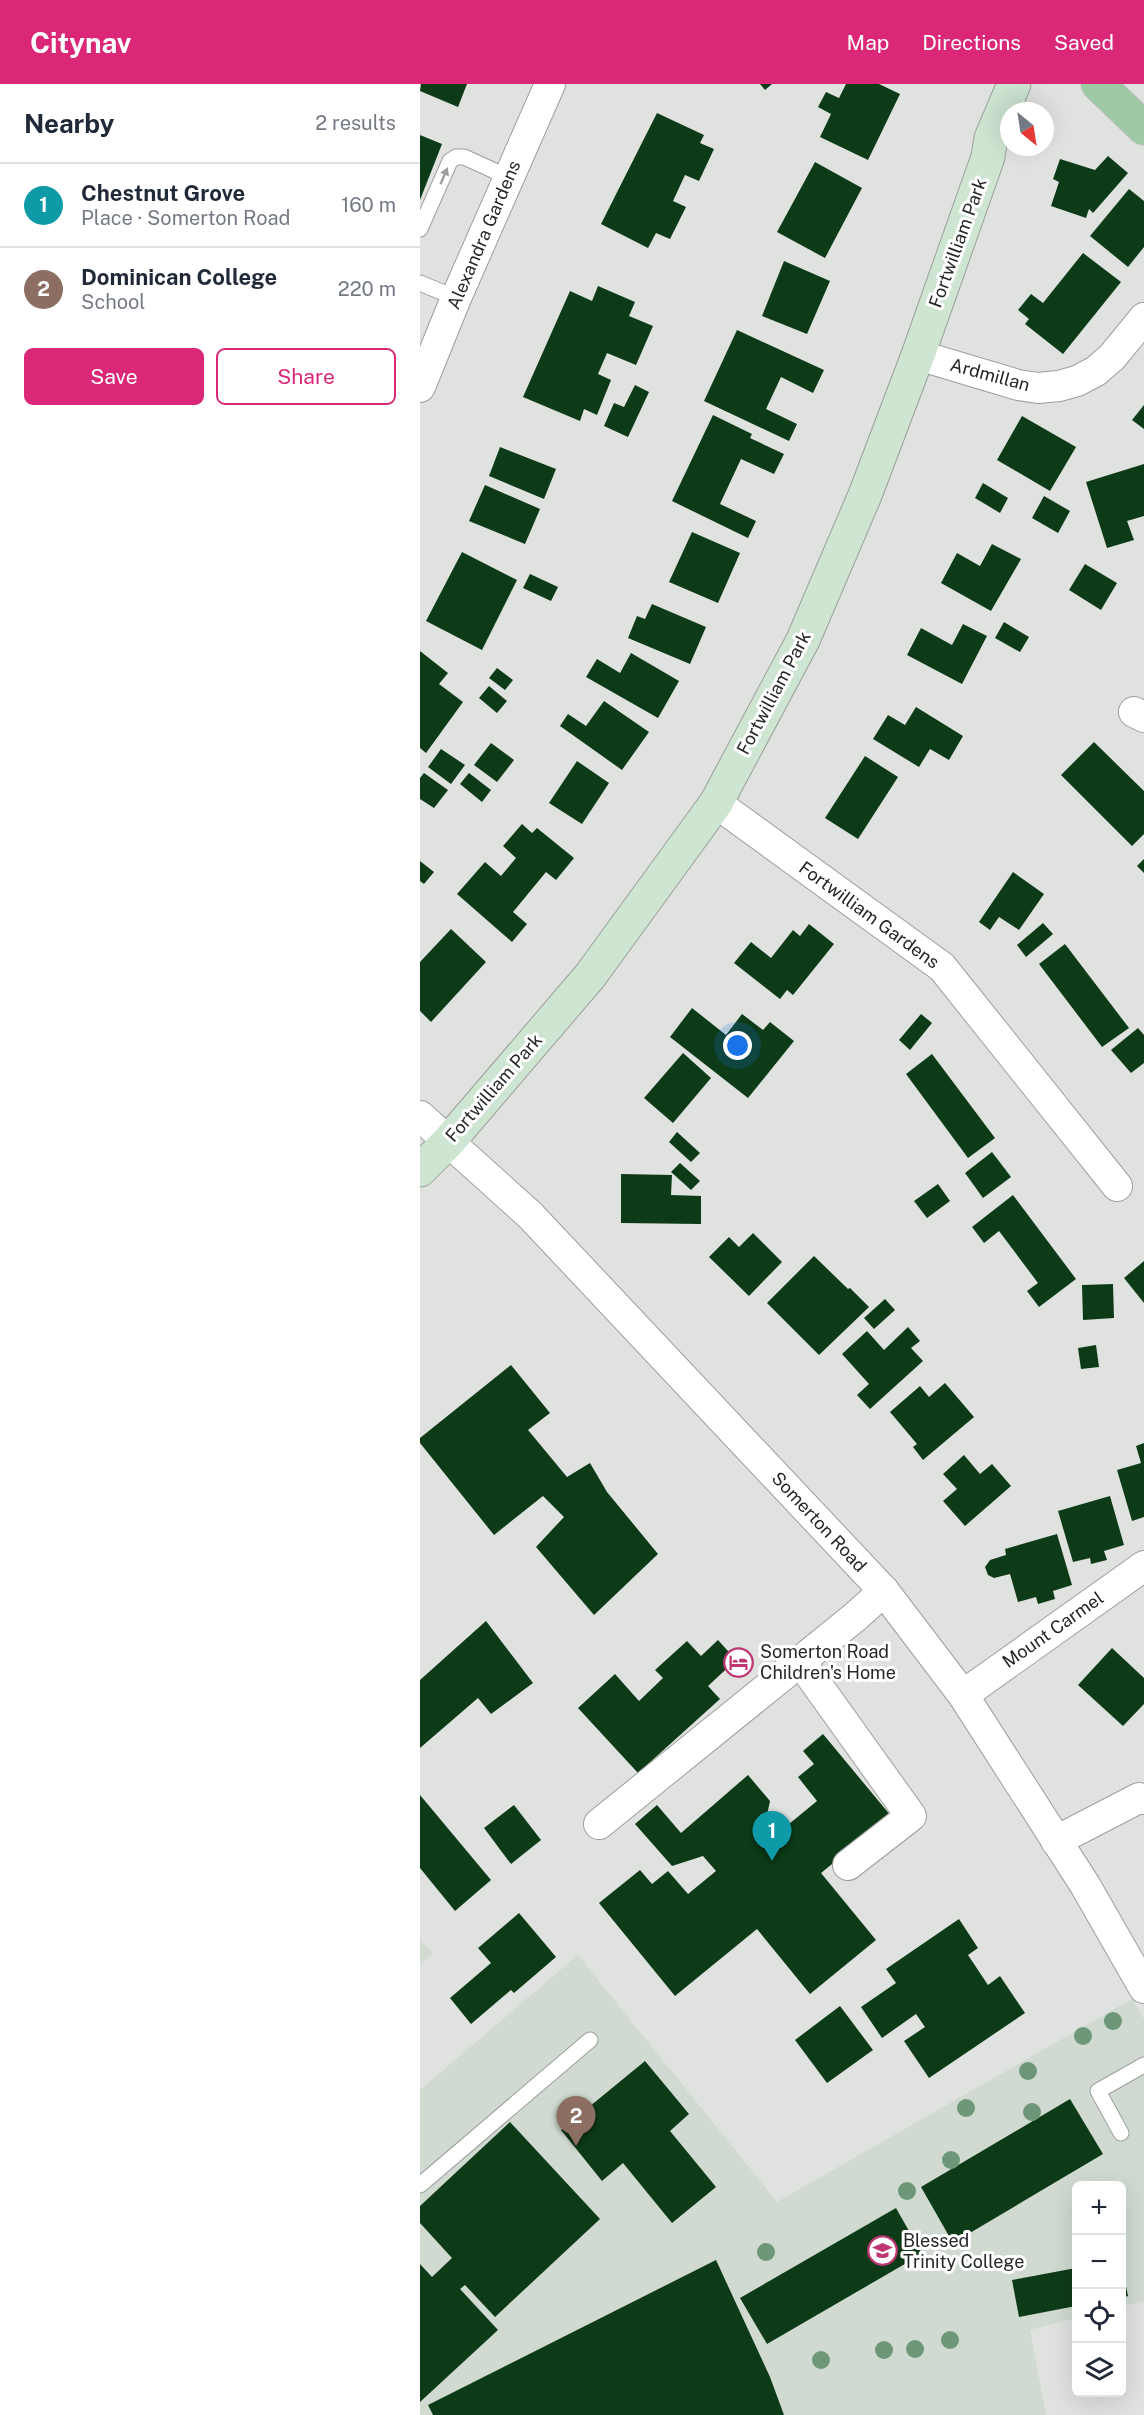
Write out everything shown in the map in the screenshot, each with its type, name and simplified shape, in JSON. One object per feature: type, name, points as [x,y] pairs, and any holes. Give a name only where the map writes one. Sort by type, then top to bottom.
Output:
[{"type":"main road","points":[[1098,84],[1144,128]]},
{"type":"street","name":"Alexandra Gardens","points":[[420,387],[456,298],[550,84]]},
{"type":"street","name":"Fortwilliam Park","points":[[420,1170],[448,1142],[590,976],[716,803],[803,640],[865,495],[918,356],[988,157],[991,138],[991,84]]},
{"type":"street","name":"Fortwilliam Park","points":[[991,138],[1014,84]]},
{"type":"street","name":"Ardmillan","points":[[918,356],[1018,385],[1038,388],[1059,386],[1077,381],[1096,371],[1112,357],[1144,318]]},
{"type":"street","name":"Fortwilliam Gardens","points":[[716,803],[942,967],[1117,1186]]},
{"type":"street","name":"Somerton Road","points":[[420,1116],[530,1215],[884,1591],[963,1695],[1084,1885],[1144,1988]]},
{"type":"street","name":"Mount Carmel","points":[[963,1695],[1010,1659],[1144,1566]]},
{"type":"street","points":[[599,1824],[884,1591]]},
{"type":"street","points":[[800,1661],[911,1816],[848,1865]]},
{"type":"street","points":[[1056,1841],[1139,1798],[1144,1799]]},
{"type":"lane","points":[[420,229],[450,161],[456,157],[464,156],[508,177]]},
{"type":"lane","points":[[420,283],[456,298]]},
{"type":"lane","points":[[420,2185],[590,2040]]},
{"type":"lane","points":[[1121,2133],[1098,2091],[1144,2065]]},
{"type":"shaded area","points":[[420,1940],[433,1954],[420,1965]]},
{"type":"shaded area","name":"Blessed Trinity College","points":[[578,1955],[777,2202],[1132,1999],[1144,2019],[1144,2301],[1126,2305],[1126,2181],[1072,2181],[1072,2319],[1030,2330],[1046,2415],[420,2415],[420,2090]]},
{"type":"building","points":[[421,84],[467,84],[458,107],[420,91]]},
{"type":"building","points":[[760,84],[772,84],[765,90]]},
{"type":"building","points":[[846,84],[879,84],[900,94],[868,160],[820,137],[831,114],[818,107],[826,92],[839,98]]},
{"type":"building","points":[[657,113],[704,135],[700,143],[714,149],[699,181],[685,175],[673,201],[686,207],[670,239],[656,233],[648,248],[601,224]]},
{"type":"building","points":[[420,135],[442,144],[420,200]]},
{"type":"building","points":[[1108,156],[1128,173],[1093,213],[1089,209],[1086,218],[1051,206],[1059,182],[1053,179],[1060,159],[1095,170]]},
{"type":"building","points":[[815,162],[862,188],[825,258],[777,232]]},
{"type":"building","points":[[1129,189],[1144,201],[1144,247],[1128,267],[1090,236]]},
{"type":"building","points":[[1083,253],[1121,282],[1063,354],[1025,324],[1029,319],[1018,310],[1031,294],[1043,303]]},
{"type":"building","points":[[784,261],[830,281],[807,334],[762,316]]},
{"type":"building","points":[[598,286],[635,302],[629,316],[653,326],[636,365],[607,353],[598,374],[611,380],[597,415],[584,409],[580,421],[523,397],[570,291],[592,301]]},
{"type":"building","points":[[737,330],[824,370],[813,393],[781,377],[766,409],[797,424],[789,441],[704,401]]},
{"type":"building","points":[[635,385],[649,392],[628,437],[604,426],[614,403],[624,407]]},
{"type":"building","points":[[1144,405],[1144,429],[1132,420]]},
{"type":"building","points":[[713,415],[752,434],[750,438],[784,454],[774,474],[741,459],[720,504],[756,521],[748,538],[672,501]]},
{"type":"building","points":[[1022,416],[1076,447],[1050,491],[997,460]]},
{"type":"building","points":[[500,447],[556,469],[544,499],[489,476]]},
{"type":"building","points":[[1144,464],[1144,516],[1127,521],[1134,540],[1107,548],[1086,482]]},
{"type":"building","points":[[983,483],[1008,498],[1000,513],[975,498]]},
{"type":"building","points":[[485,485],[540,509],[525,544],[469,521]]},
{"type":"building","points":[[1044,496],[1070,511],[1058,533],[1032,518]]},
{"type":"building","points":[[692,532],[740,553],[718,603],[669,582]]},
{"type":"building","points":[[992,544],[1021,559],[991,611],[941,583],[957,553],[980,566]]},
{"type":"building","points":[[462,552],[517,580],[482,650],[426,621]]},
{"type":"building","points":[[1085,564],[1117,583],[1101,610],[1069,590]]},
{"type":"building","points":[[530,574],[558,587],[551,601],[523,588]]},
{"type":"building","points":[[652,604],[706,627],[690,664],[628,638],[637,616],[645,619]]},
{"type":"building","points":[[1004,622],[1029,637],[1020,652],[995,638]]},
{"type":"building","points":[[963,624],[987,636],[962,684],[907,655],[921,628],[952,645]]},
{"type":"building","points":[[420,651],[448,673],[439,684],[463,702],[426,753],[420,748]]},
{"type":"building","points":[[631,653],[679,681],[658,718],[586,677],[597,659],[620,673]]},
{"type":"building","points":[[497,668],[513,680],[505,690],[489,678]]},
{"type":"building","points":[[489,686],[507,701],[497,713],[479,698]]},
{"type":"building","points":[[604,701],[649,732],[622,770],[560,726],[568,714],[586,726]]},
{"type":"building","points":[[916,707],[963,736],[949,760],[930,749],[919,767],[873,739],[888,715],[905,725]]},
{"type":"building","points":[[1094,742],[1144,791],[1144,834],[1132,846],[1061,775]]},
{"type":"building","points":[[491,743],[514,760],[497,782],[474,765]]},
{"type":"building","points":[[441,749],[465,765],[451,784],[428,767]]},
{"type":"building","points":[[865,756],[898,777],[858,839],[825,818]]},
{"type":"building","points":[[577,761],[609,783],[582,824],[549,803]]},
{"type":"building","points":[[424,773],[448,790],[434,808],[420,799],[420,778]]},
{"type":"building","points":[[469,773],[491,790],[482,802],[460,784]]},
{"type":"building","points":[[522,824],[532,833],[537,828],[574,858],[556,880],[546,872],[513,912],[527,924],[512,942],[457,894],[485,862],[501,876],[516,858],[503,846]]},
{"type":"building","points":[[1144,859],[1144,873],[1137,866]]},
{"type":"building","points":[[420,861],[434,872],[424,884],[420,881]]},
{"type":"building","points":[[1013,872],[1044,894],[1019,930],[999,917],[990,930],[979,922]]},
{"type":"building","points":[[1043,923],[1053,934],[1026,957],[1017,945]]},
{"type":"building","points":[[809,924],[834,944],[793,995],[787,990],[780,999],[734,963],[751,942],[771,958],[793,930],[800,936]]},
{"type":"building","points":[[451,929],[486,962],[431,1022],[420,1011],[420,962]]},
{"type":"building","points":[[1065,944],[1129,1028],[1102,1047],[1039,964]]},
{"type":"building","points":[[692,1008],[726,1035],[742,1014],[763,1030],[770,1022],[794,1041],[748,1098],[670,1037]]},
{"type":"building","points":[[921,1014],[932,1023],[910,1050],[899,1040]]},
{"type":"building","points":[[1138,1028],[1144,1035],[1144,1063],[1131,1073],[1111,1050]]},
{"type":"building","points":[[683,1053],[711,1078],[673,1123],[644,1098]]},
{"type":"building","points":[[932,1054],[995,1138],[968,1158],[906,1074]]},
{"type":"building","points":[[677,1132],[700,1153],[691,1162],[669,1142]]},
{"type":"building","points":[[992,1152],[1011,1177],[983,1198],[965,1173]]},
{"type":"building","points":[[680,1163],[700,1181],[691,1190],[671,1172]]},
{"type":"building","points":[[621,1174],[672,1175],[671,1195],[701,1196],[701,1224],[621,1223]]},
{"type":"building","points":[[938,1184],[950,1201],[927,1218],[914,1201]]},
{"type":"building","points":[[1013,1195],[1076,1279],[1039,1307],[1027,1291],[1038,1283],[999,1231],[984,1243],[972,1227]]},
{"type":"building","points":[[753,1233],[782,1262],[749,1296],[709,1257],[729,1237],[739,1247]]},
{"type":"building","points":[[814,1256],[869,1307],[819,1355],[767,1303]]},
{"type":"building","points":[[1144,1261],[1144,1303],[1124,1278]]},
{"type":"building","points":[[1113,1284],[1114,1318],[1083,1320],[1082,1285]]},
{"type":"building","points":[[885,1299],[895,1310],[874,1329],[864,1318]]},
{"type":"building","points":[[908,1327],[920,1341],[911,1348],[923,1361],[870,1409],[857,1395],[869,1384],[842,1354],[867,1331],[884,1350]]},
{"type":"building","points":[[1096,1345],[1099,1367],[1081,1369],[1078,1348]]},
{"type":"building","points":[[511,1365],[550,1413],[528,1430],[567,1477],[590,1463],[607,1492],[658,1554],[594,1615],[536,1547],[564,1517],[543,1496],[494,1535],[420,1443],[420,1438]]},
{"type":"building","points":[[945,1383],[974,1417],[923,1460],[913,1447],[917,1444],[890,1412],[920,1386],[929,1397]]},
{"type":"building","points":[[1144,1443],[1144,1517],[1132,1521],[1117,1470],[1141,1463],[1136,1446]]},
{"type":"building","points":[[964,1455],[980,1474],[992,1464],[1011,1486],[965,1526],[943,1501],[957,1489],[943,1474]]},
{"type":"building","points":[[1110,1496],[1124,1545],[1104,1551],[1107,1560],[1091,1564],[1090,1558],[1073,1562],[1058,1511]]},
{"type":"building","points":[[1057,1534],[1072,1585],[1053,1591],[1055,1599],[1038,1604],[1036,1597],[1018,1602],[1010,1574],[994,1578],[988,1575],[985,1567],[990,1560],[1006,1555],[1005,1549]]},
{"type":"building","points":[[486,1621],[533,1683],[491,1714],[478,1698],[420,1748],[420,1680]]},
{"type":"building","points":[[718,1640],[736,1660],[708,1686],[720,1699],[638,1773],[578,1708],[615,1674],[639,1701],[663,1678],[655,1670],[687,1641],[701,1656]]},
{"type":"building","points":[[1112,1648],[1144,1678],[1144,1704],[1123,1726],[1078,1685]]},
{"type":"building","points":[[823,1734],[891,1816],[821,1873],[876,1940],[810,1994],[757,1929],[675,1996],[599,1903],[640,1870],[652,1884],[668,1871],[688,1894],[716,1871],[703,1856],[672,1866],[635,1824],[657,1805],[681,1833],[748,1775],[770,1801],[764,1829],[772,1838],[817,1801],[798,1777],[814,1764],[803,1751]]},
{"type":"building","points":[[420,1795],[491,1880],[455,1911],[420,1868]]},
{"type":"building","points":[[514,1805],[541,1840],[511,1864],[484,1828]]},
{"type":"building","points":[[519,1913],[556,1957],[514,1993],[511,1990],[471,2024],[450,1998],[491,1963],[478,1948]]},
{"type":"building","points":[[959,1919],[978,1948],[968,1955],[988,1985],[1000,1976],[1025,2013],[929,2078],[904,2041],[925,2027],[916,2014],[882,2038],[861,2007],[896,1983],[886,1969]]},
{"type":"building","points":[[840,2006],[873,2050],[827,2083],[795,2040]]},
{"type":"building","points":[[645,2061],[689,2114],[670,2131],[716,2187],[672,2223],[623,2163],[602,2181],[561,2130]]},
{"type":"building","points":[[1070,2099],[1103,2154],[953,2243],[921,2187]]},
{"type":"building","points":[[510,2122],[600,2219],[495,2317],[465,2285],[460,2289],[498,2330],[420,2402],[420,2264],[432,2277],[452,2258],[420,2223],[420,2206]]},
{"type":"building","points":[[896,2208],[922,2254],[767,2344],[740,2298]]},
{"type":"building","points":[[716,2260],[770,2377],[784,2415],[433,2415],[428,2405]]},
{"type":"building","points":[[1072,2269],[1072,2307],[1019,2317],[1012,2280]]},
{"type":"place","name":"Somerton Road Children's Home","points":[[739,1662]]},
{"type":"place","name":"Chestnut Grove","points":[[772,1861]]},
{"type":"place","name":"Dominican College","points":[[576,2146]]},
{"type":"place","name":"Blessed Trinity College","points":[[882,2251]]}]
